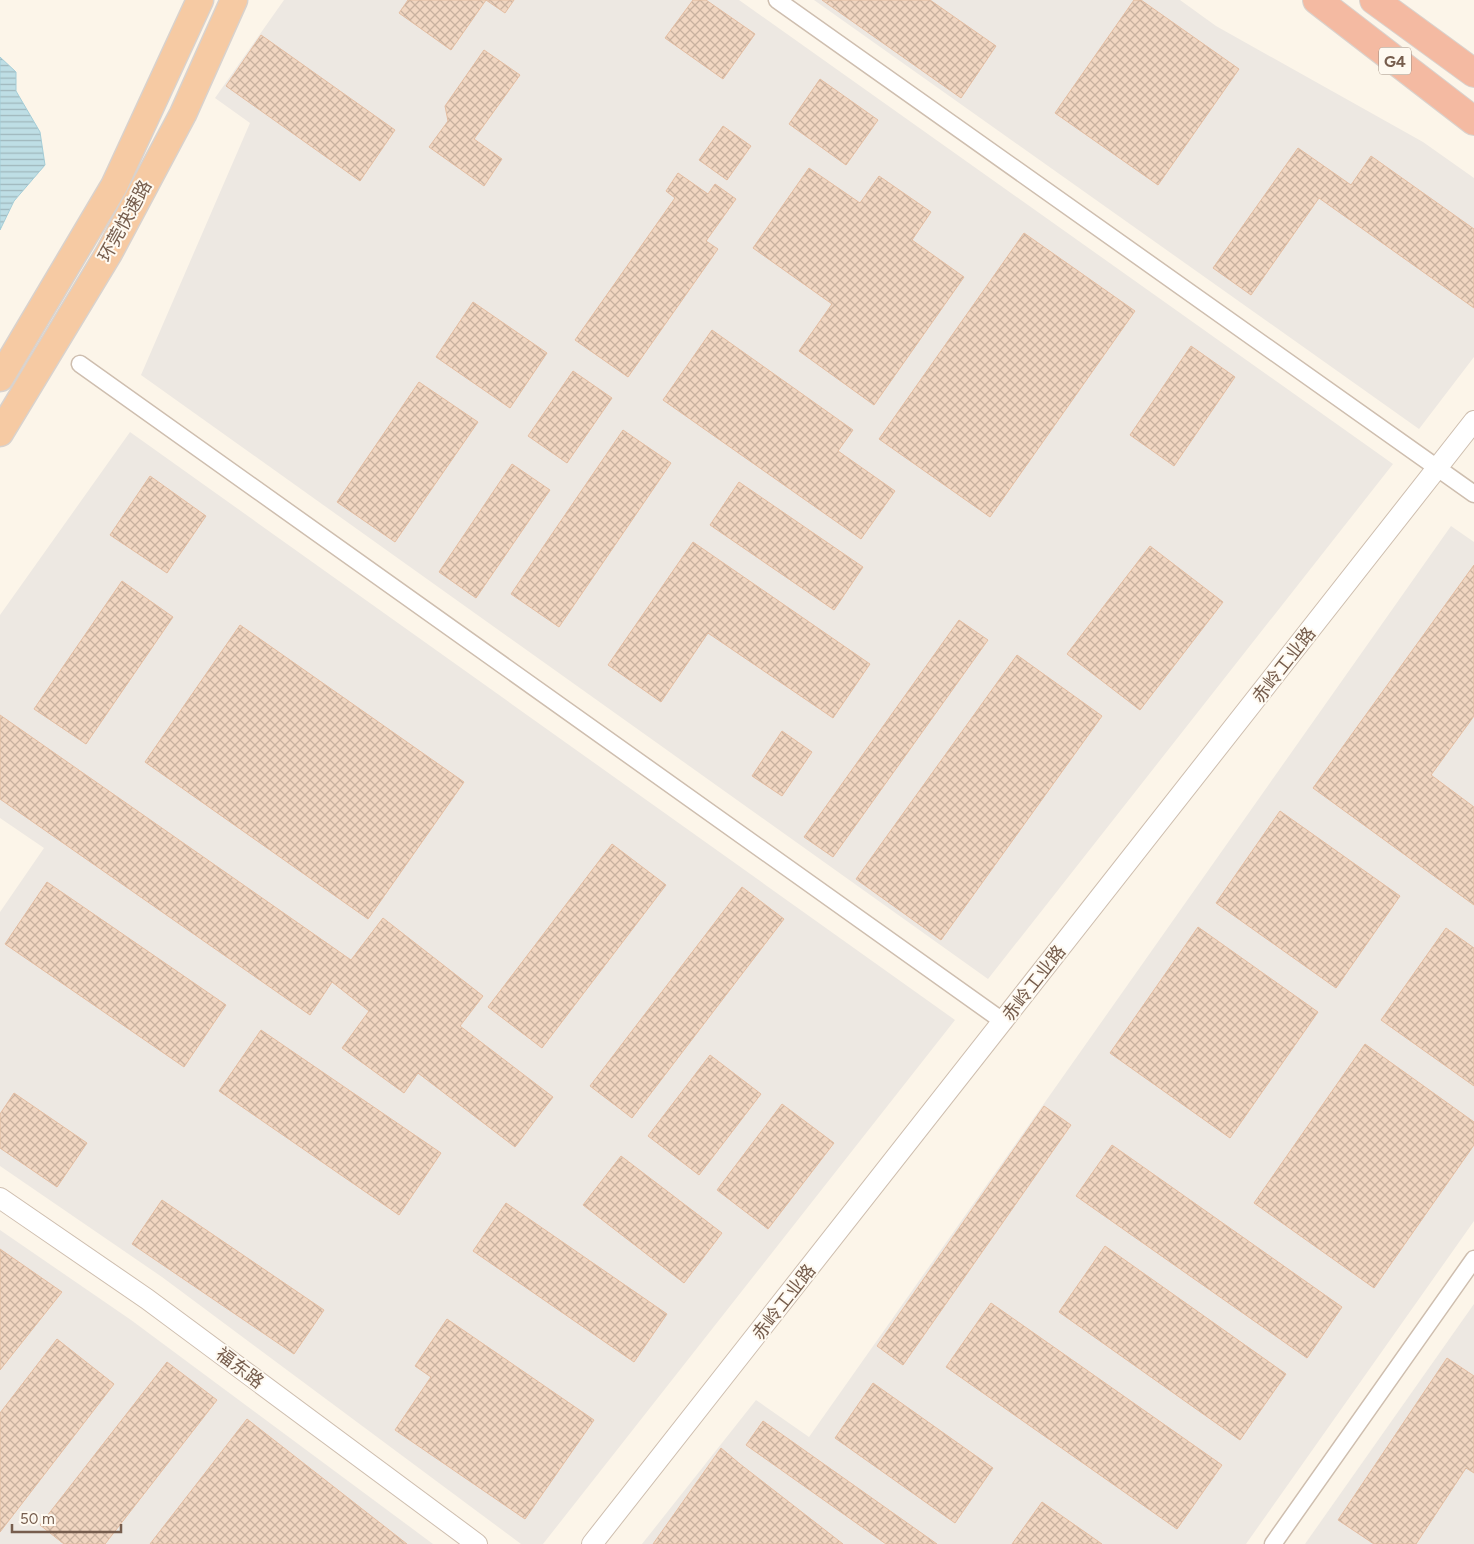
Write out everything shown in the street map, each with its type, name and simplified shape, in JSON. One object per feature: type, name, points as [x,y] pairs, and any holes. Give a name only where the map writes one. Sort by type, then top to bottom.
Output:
[{"type":"highway","name":"环莞快速路","points":[[0,378],[114,186],[200,0]]},
{"type":"highway","name":"环莞快速路","points":[[0,433],[108,254],[183,114],[234,0]]},
{"type":"highway","name":"G4","points":[[1317,0],[1474,121]]},
{"type":"highway","name":"G4","points":[[1374,0],[1474,72]]},
{"type":"street","points":[[777,0],[1474,494]]},
{"type":"street","points":[[80,364],[1004,1022]]},
{"type":"street","name":"赤岭工业路","points":[[592,1544],[1004,1022],[1474,421]]},
{"type":"street","name":"福东路","points":[[0,1198],[146,1299],[477,1544]]},
{"type":"street","points":[[1273,1544],[1474,1259]]},
{"type":"shaded area","points":[[284,0],[739,0],[1393,464],[988,979],[141,375],[250,123],[215,98]]},
{"type":"shaded area","points":[[814,0],[1180,0],[1216,26],[1423,142],[1474,178],[1474,357],[1419,429]]},
{"type":"shaded area","points":[[130,432],[955,1020],[543,1544],[521,1544],[162,1277],[0,1166],[0,912],[44,848],[0,818],[0,615]]},
{"type":"shaded area","points":[[1451,526],[1474,542],[1474,1221],[1246,1544],[642,1544],[756,1400],[809,1437]]},
{"type":"shaded area","points":[[0,1230],[131,1320],[433,1544],[0,1544]]},
{"type":"shaded area","points":[[1474,1304],[1474,1544],[1305,1544]]},
{"type":"water","points":[[0,57],[16,72],[16,91],[40,132],[45,165],[14,201],[0,230]]},
{"type":"building","points":[[408,0],[486,0],[451,50],[399,13]]},
{"type":"building","points":[[486,0],[514,0],[505,13]]},
{"type":"building","points":[[693,0],[706,0],[755,34],[723,79],[665,38]]},
{"type":"building","points":[[822,0],[930,0],[996,46],[961,98]]},
{"type":"building","points":[[1134,0],[1141,0],[1239,69],[1158,185],[1055,113]]},
{"type":"building","points":[[261,35],[395,130],[360,181],[226,86]]},
{"type":"building","points":[[484,50],[520,75],[474,139],[502,159],[484,186],[429,147],[448,121],[445,106]]},
{"type":"building","points":[[820,79],[878,120],[846,165],[789,124]]},
{"type":"building","points":[[723,126],[751,146],[727,180],[699,160]]},
{"type":"building","points":[[1298,148],[1351,185],[1371,156],[1474,229],[1474,308],[1319,198],[1251,295],[1213,268]]},
{"type":"building","points":[[809,168],[860,203],[879,176],[931,212],[912,240],[964,277],[874,405],[799,351],[832,304],[753,248]]},
{"type":"building","points":[[678,173],[708,194],[715,184],[736,199],[706,241],[718,249],[628,377],[575,340],[675,198],[666,191]]},
{"type":"building","points":[[1024,233],[1135,311],[990,517],[879,439]]},
{"type":"building","points":[[473,302],[547,353],[510,408],[436,357]]},
{"type":"building","points":[[712,330],[853,430],[838,451],[895,491],[861,539],[663,400]]},
{"type":"building","points":[[1191,346],[1235,377],[1174,466],[1130,435]]},
{"type":"building","points":[[573,371],[612,398],[567,463],[528,436]]},
{"type":"building","points":[[419,382],[478,422],[395,542],[337,502]]},
{"type":"building","points":[[623,430],[671,463],[559,627],[511,594]]},
{"type":"building","points":[[512,464],[550,490],[476,598],[439,572]]},
{"type":"building","points":[[150,476],[206,516],[167,573],[110,535]]},
{"type":"building","points":[[739,482],[863,567],[834,610],[710,525]]},
{"type":"building","points":[[693,542],[870,664],[833,718],[708,633],[661,702],[608,665]]},
{"type":"building","points":[[1150,546],[1223,602],[1140,710],[1067,654]]},
{"type":"building","points":[[1474,565],[1474,716],[1431,775],[1474,807],[1474,905],[1313,788]]},
{"type":"building","points":[[122,581],[173,617],[86,744],[34,709]]},
{"type":"building","points":[[959,620],[988,640],[833,857],[804,837]]},
{"type":"building","points":[[240,625],[464,782],[368,919],[145,762]]},
{"type":"building","points":[[1017,655],[1102,716],[941,940],[856,879]]},
{"type":"building","points":[[0,715],[351,960],[383,918],[483,996],[460,1026],[553,1097],[515,1147],[418,1073],[404,1093],[342,1048],[369,1011],[332,982],[310,1015],[0,799]]},
{"type":"building","points":[[782,731],[812,752],[782,796],[752,776]]},
{"type":"building","points":[[1280,811],[1400,896],[1336,988],[1216,903]]},
{"type":"building","points":[[612,844],[666,885],[542,1048],[488,1007]]},
{"type":"building","points":[[47,882],[226,1005],[184,1067],[5,944]]},
{"type":"building","points":[[742,887],[784,919],[632,1118],[590,1086]]},
{"type":"building","points":[[1198,927],[1318,1012],[1230,1138],[1110,1053]]},
{"type":"building","points":[[1446,928],[1474,948],[1474,1086],[1381,1020]]},
{"type":"building","points":[[261,1030],[441,1153],[399,1215],[219,1091]]},
{"type":"building","points":[[1365,1044],[1474,1122],[1474,1145],[1374,1288],[1254,1203]]},
{"type":"building","points":[[710,1055],[761,1094],[699,1175],[648,1136]]},
{"type":"building","points":[[14,1093],[87,1143],[57,1187],[0,1148],[0,1114]]},
{"type":"building","points":[[782,1104],[834,1143],[768,1229],[717,1190]]},
{"type":"building","points":[[1044,1106],[1071,1125],[903,1365],[877,1346]]},
{"type":"building","points":[[1112,1145],[1342,1307],[1307,1358],[1076,1196]]},
{"type":"building","points":[[621,1156],[722,1233],[684,1283],[583,1205]]},
{"type":"building","points":[[162,1200],[324,1310],[294,1354],[132,1244]]},
{"type":"building","points":[[506,1203],[667,1314],[634,1362],[473,1251]]},
{"type":"building","points":[[1105,1246],[1286,1374],[1240,1440],[1059,1312]]},
{"type":"building","points":[[0,1249],[62,1292],[0,1370]]},
{"type":"building","points":[[991,1303],[1222,1465],[1177,1529],[946,1367]]},
{"type":"building","points":[[447,1319],[594,1420],[525,1519],[395,1430],[431,1377],[415,1366]]},
{"type":"building","points":[[57,1339],[114,1384],[0,1532],[0,1413]]},
{"type":"building","points":[[1447,1358],[1474,1376],[1474,1473],[1466,1468],[1416,1544],[1374,1544],[1338,1520]]},
{"type":"building","points":[[167,1362],[217,1400],[105,1544],[64,1544],[40,1525]]},
{"type":"building","points":[[873,1383],[993,1468],[955,1523],[835,1438]]},
{"type":"building","points":[[247,1419],[407,1544],[150,1544]]},
{"type":"building","points":[[763,1421],[937,1544],[886,1544],[746,1445]]},
{"type":"building","points":[[721,1448],[740,1464],[843,1544],[653,1544]]},
{"type":"building","points":[[1042,1502],[1102,1544],[1012,1544]]}]
